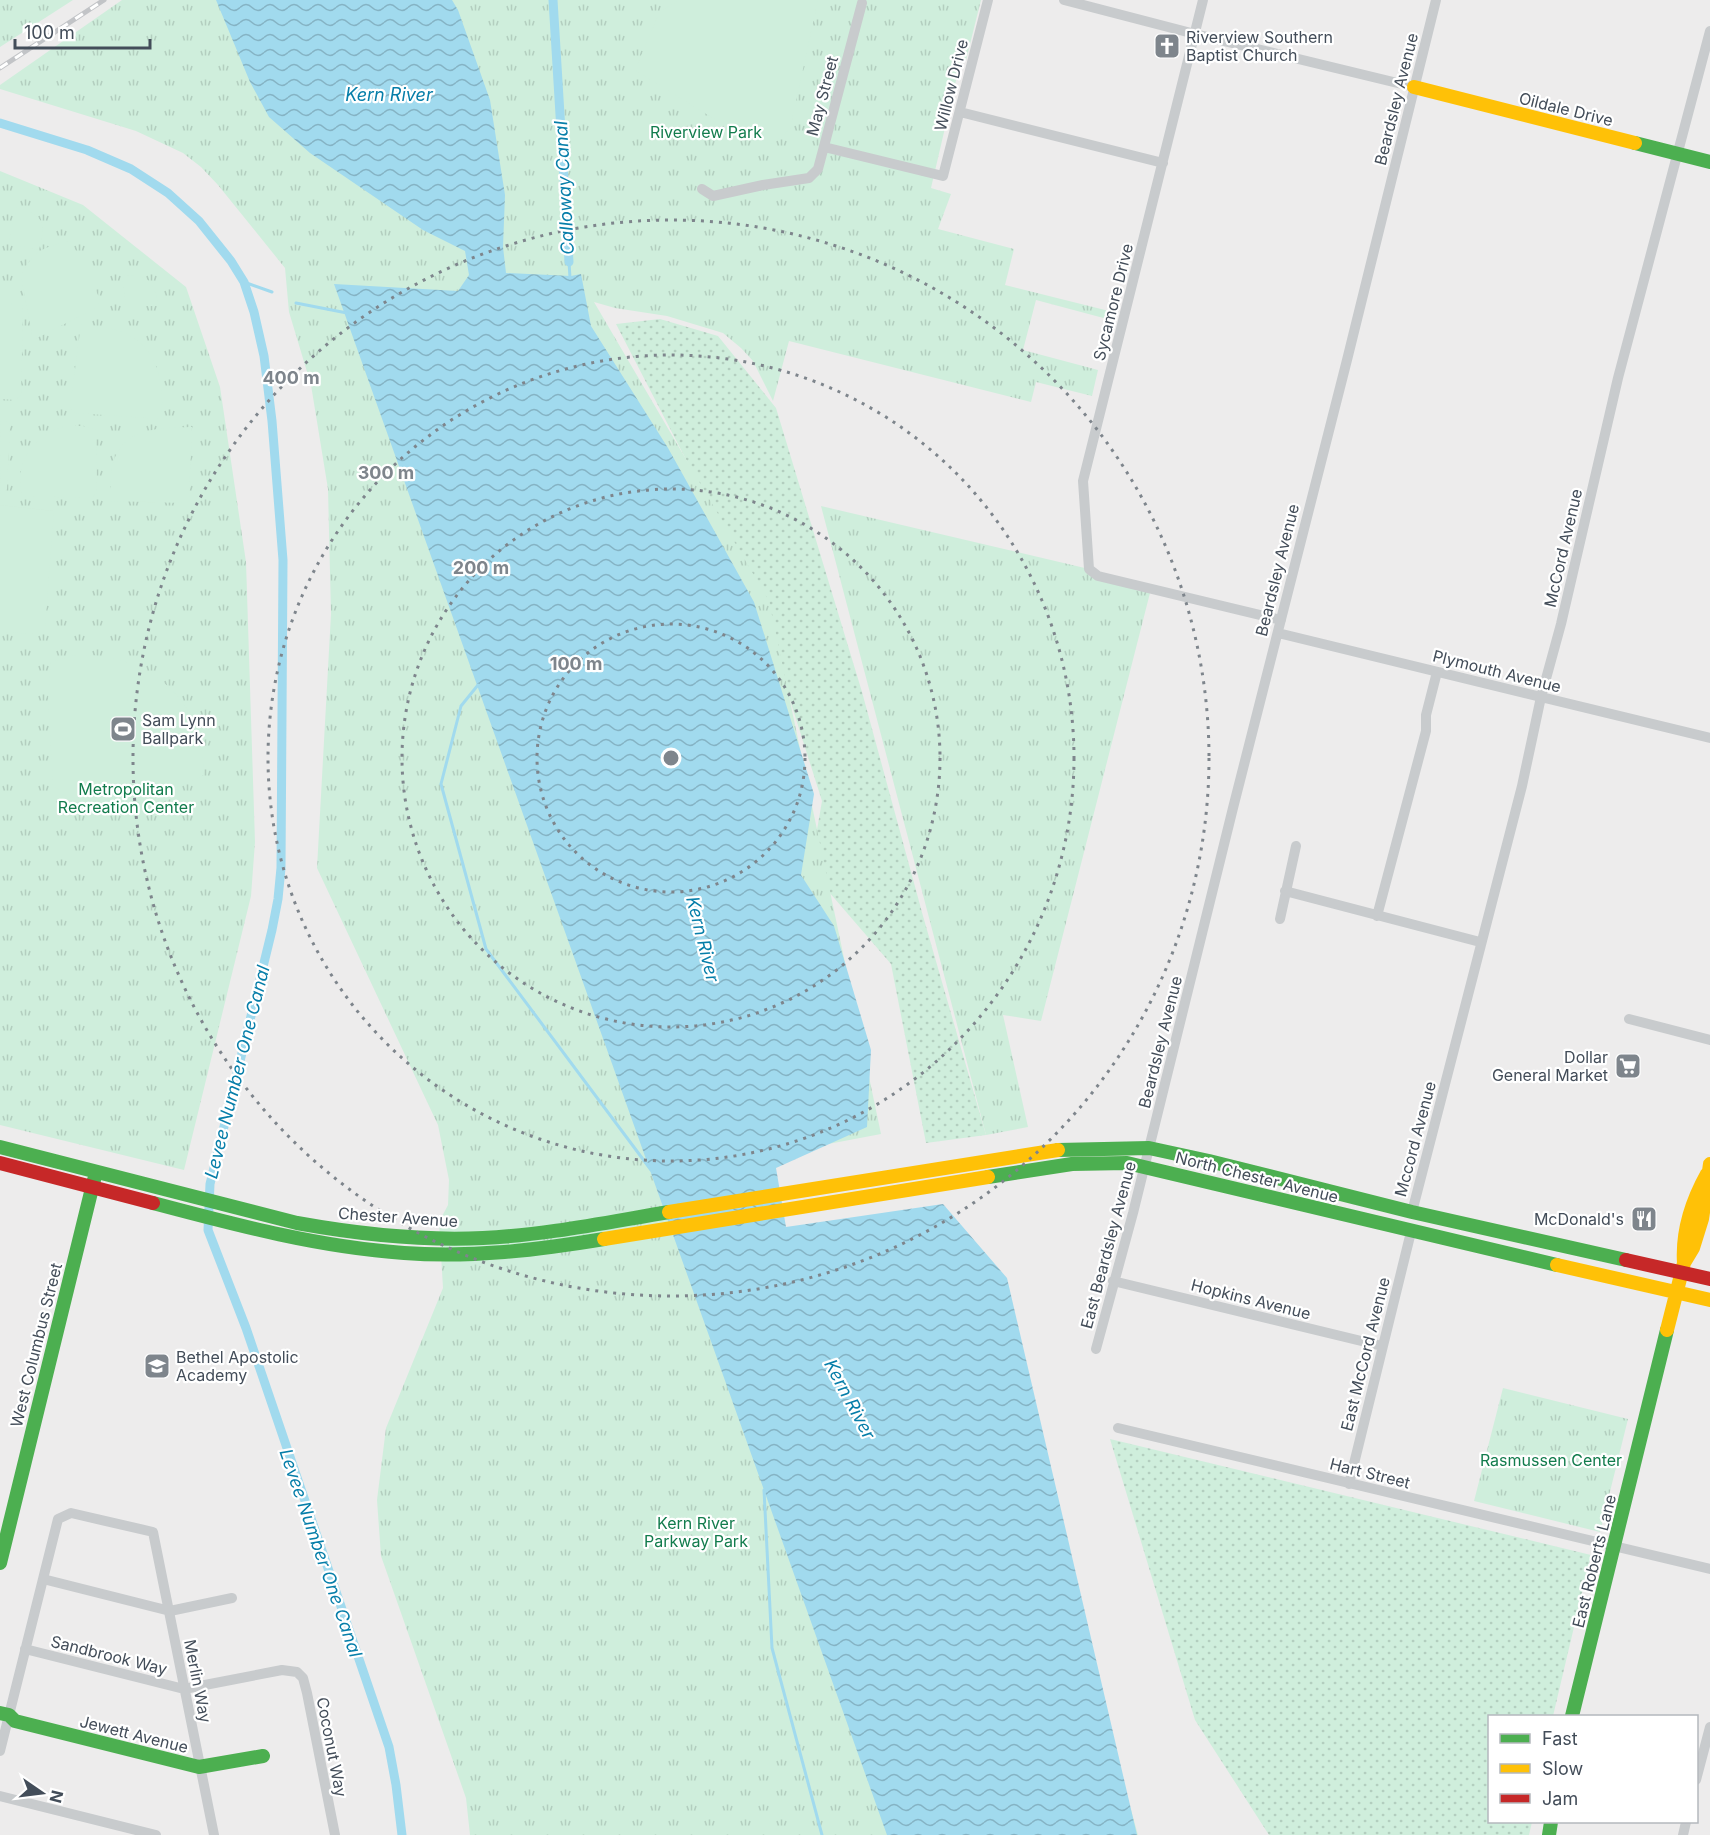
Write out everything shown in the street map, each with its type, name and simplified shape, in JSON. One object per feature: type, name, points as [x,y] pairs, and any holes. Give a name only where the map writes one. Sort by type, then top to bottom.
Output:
[{"type":"main road","name":"Oildale Drive","points":[[1414,87],[1710,162]]},
{"type":"main road","name":"Chester Avenue","points":[[0,1147],[297,1223],[367,1234],[405,1237],[513,1236],[801,1190]]},
{"type":"main road","name":"North Chester Avenue","points":[[801,1190],[1010,1156],[1061,1150],[1149,1148],[1412,1212],[1683,1268],[1710,1279]]},
{"type":"main road","name":"Chester Avenue","points":[[0,1163],[303,1240],[365,1250],[404,1253],[514,1252],[791,1208]]},
{"type":"main road","name":"North Chester Avenue","points":[[791,1208],[1072,1164],[1127,1163],[1411,1232],[1710,1300]]},
{"type":"main road","name":"East Roberts Lane","points":[[1572,1715],[1683,1268],[1692,1252],[1708,1190],[1709,1169]]},
{"type":"main road","name":"West Columbus Street","points":[[0,1563],[96,1171]]},
{"type":"main road","points":[[1365,1221],[1394,1219],[1412,1212]]},
{"type":"main road","points":[[1411,1232],[1413,1226],[1417,1224],[1444,1219]]},
{"type":"main road","name":"Jewett Avenue","points":[[4,1714],[15,1721],[199,1767],[263,1756]]},
{"type":"street","name":"Willow Drive","points":[[943,176],[988,0]]},
{"type":"street","points":[[1064,0],[1414,87]]},
{"type":"street","name":"Sycamore Drive","points":[[1203,0],[1083,482],[1089,569],[1098,576],[1281,620]]},
{"type":"street","name":"Beardsley Avenue","points":[[1149,1148],[1436,0]]},
{"type":"street","name":"May Street","points":[[862,3],[824,147],[943,176]]},
{"type":"street","name":"McCord Avenue","points":[[1448,1073],[1522,786],[1541,697],[1563,614],[1618,378],[1710,30]]},
{"type":"street","points":[[960,112],[1163,163]]},
{"type":"street","points":[[702,189],[713,196],[809,178],[818,169],[824,147]]},
{"type":"street","name":"Plymouth Avenue","points":[[1278,633],[1710,738]]},
{"type":"street","points":[[1377,916],[1426,731],[1426,715],[1437,672]]},
{"type":"street","points":[[1280,919],[1296,846]]},
{"type":"street","points":[[1285,891],[1480,942]]},
{"type":"street","points":[[1629,1019],[1710,1040]]},
{"type":"street","name":"Mccord Avenue","points":[[1412,1212],[1448,1073]]},
{"type":"street","name":"East Beardsley Avenue","points":[[1096,1348],[1149,1148]]},
{"type":"street","name":"East McCord Avenue","points":[[1349,1484],[1411,1232]]},
{"type":"street","name":"Hopkins Avenue","points":[[1113,1281],[1382,1346]]},
{"type":"street","name":"Hart Street","points":[[1118,1428],[1710,1569]]},
{"type":"street","name":"Merlin Way","points":[[43,1579],[58,1519],[66,1514],[71,1513],[153,1532],[214,1835]]},
{"type":"street","points":[[0,1751],[4,1714],[25,1649],[43,1579],[170,1611],[231,1598]]},
{"type":"street","name":"Sandbrook Way","points":[[25,1649],[184,1689],[292,1670]]},
{"type":"street","name":"Coconut Way","points":[[292,1670],[303,1678],[335,1835]]},
{"type":"street","points":[[1698,1772],[1710,1727]]},
{"type":"street","points":[[0,1796],[156,1835]]},
{"type":"green space","points":[[0,0],[73,0],[0,47]]},
{"type":"green space","name":"Kern River Parkway Park","points":[[122,0],[981,0],[966,60],[961,59],[931,188],[951,194],[938,229],[1014,249],[1005,285],[1113,312],[1111,320],[1036,300],[1023,350],[1098,370],[1092,396],[1036,382],[1031,402],[789,341],[773,401],[753,361],[723,333],[667,316],[615,308],[594,302],[769,601],[881,1134],[765,1156],[782,1242],[987,1291],[1138,1835],[470,1835],[466,1798],[381,1556],[377,1500],[386,1428],[443,1288],[439,1222],[448,1205],[449,1180],[438,1125],[317,868],[331,614],[328,489],[311,385],[289,312],[285,268],[218,185],[201,167],[183,153],[136,131],[0,89],[0,85]]},
{"type":"green space","points":[[680,0],[818,0],[790,129],[773,144],[745,138],[635,70],[660,11]]},
{"type":"green space","name":"Metropolitan Recreation Center","points":[[0,171],[83,205],[186,287],[220,387],[246,562],[255,842],[251,896],[184,1170],[0,1125]]},
{"type":"green space","points":[[17,207],[33,213],[41,222],[39,250],[11,244],[9,240]]},
{"type":"green space","points":[[71,241],[100,299],[98,307],[33,340],[21,276],[30,261],[40,251]]},
{"type":"green space","points":[[122,275],[139,276],[148,280],[152,284],[159,306],[126,306]]},
{"type":"green space","points":[[0,302],[23,306],[21,395],[15,400],[0,399]]},
{"type":"green space","points":[[660,319],[718,336],[776,408],[862,692],[986,1135],[926,1143],[891,964],[810,870],[822,801],[758,599],[616,324]]},
{"type":"green space","points":[[81,324],[117,330],[134,338],[144,347],[157,368],[162,393],[161,419],[75,413],[70,407]]},
{"type":"green space","points":[[0,420],[10,423],[7,489],[1,495]]},
{"type":"green space","points":[[66,426],[83,426],[96,430],[97,493],[91,498],[22,496],[21,472],[29,452],[44,436]]},
{"type":"green space","points":[[192,427],[189,497],[183,503],[110,501],[112,468],[123,444],[143,432]]},
{"type":"green space","points":[[0,505],[54,511],[45,628],[39,634],[0,632]]},
{"type":"green space","points":[[821,506],[1089,569],[1151,589],[1041,1021],[1003,1015],[1028,1127],[986,1135]]},
{"type":"green space","name":"Sam Lynn Ballpark","points":[[76,655],[117,659],[153,675],[168,687],[182,701],[192,718],[200,738],[204,775],[144,802],[77,806],[53,785],[48,700],[51,662]]},
{"type":"green space","name":"Rasmussen Center","points":[[1503,1388],[1628,1419],[1600,1532],[1474,1501]]},
{"type":"green space","points":[[1110,1439],[1591,1555],[1553,1715],[1488,1715],[1488,1823],[1532,1823],[1529,1835],[1269,1835],[1195,1720]]},
{"type":"water","name":"Kern River","points":[[216,0],[452,0],[458,10],[490,100],[505,195],[503,247],[506,273],[571,276],[581,274],[591,326],[668,448],[754,602],[814,794],[801,875],[834,926],[871,1050],[867,1127],[776,1168],[786,1227],[943,1204],[1007,1278],[1137,1835],[887,1835],[334,284],[458,291],[469,275],[465,251],[423,230],[310,153],[269,117],[250,82]]},
{"type":"waterway","name":"Calloway Canal","points":[[553,0],[569,262]]},
{"type":"waterway","name":"Levee Number One Canal","points":[[0,123],[87,150],[131,169],[168,193],[199,221],[231,261],[244,282],[254,312],[264,356],[272,421],[283,560],[281,868],[272,930],[210,1184],[208,1230],[246,1328],[389,1747],[402,1835]]},
{"type":"waterway","name":"Calloway Canal","points":[[569,262],[570,278]]},
{"type":"waterway","points":[[244,282],[272,292]]},
{"type":"waterway","points":[[296,303],[347,313]]},
{"type":"waterway","points":[[478,685],[461,706],[441,784],[486,949],[651,1170]]},
{"type":"waterway","points":[[764,1490],[772,1648],[822,1835]]},
{"type":"railway","points":[[0,68],[104,0]]},
{"type":"traffic: fast","points":[[1635,143],[1710,162]]},
{"type":"traffic: fast","points":[[0,1147],[297,1223],[390,1236],[460,1239],[507,1236],[577,1228],[669,1212]]},
{"type":"traffic: fast","points":[[1058,1150],[1149,1148],[1412,1212],[1626,1260]]},
{"type":"traffic: fast","points":[[988,1177],[1072,1164],[1127,1163],[1557,1265]]},
{"type":"traffic: fast","points":[[0,1563],[94,1180]]},
{"type":"traffic: fast","points":[[153,1203],[246,1227],[309,1240],[404,1253],[504,1252],[604,1239]]},
{"type":"traffic: fast","points":[[1572,1715],[1667,1330]]},
{"type":"traffic: fast","points":[[0,1713],[9,1715],[15,1721],[199,1767],[263,1756]]},
{"type":"traffic: fast","points":[[1549,1835],[1551,1823]]},
{"type":"traffic: slow","points":[[1414,87],[1635,143]]},
{"type":"traffic: slow","points":[[669,1212],[1058,1150]]},
{"type":"traffic: slow","points":[[1667,1330],[1684,1263],[1693,1248],[1702,1219],[1710,1164]]},
{"type":"traffic: slow","points":[[1684,1263],[1689,1217],[1707,1174]]},
{"type":"traffic: slow","points":[[604,1239],[988,1177]]},
{"type":"traffic: slow","points":[[1557,1265],[1710,1300]]},
{"type":"traffic: jam","points":[[0,1163],[153,1203]]},
{"type":"traffic: jam","points":[[1626,1260],[1710,1279]]},
{"type":"place","name":"Riverview Southern Baptist Church","points":[[1167,46]]},
{"type":"place","name":"Sam Lynn Ballpark","points":[[123,729]]},
{"type":"place","name":"Dollar General Market","points":[[1628,1066]]},
{"type":"place","name":"McDonald's","points":[[1644,1219]]},
{"type":"place","name":"Bethel Apostolic Academy","points":[[157,1366]]},
{"type":"park label","name":"Riverview Park","points":[[706,132]]}]
